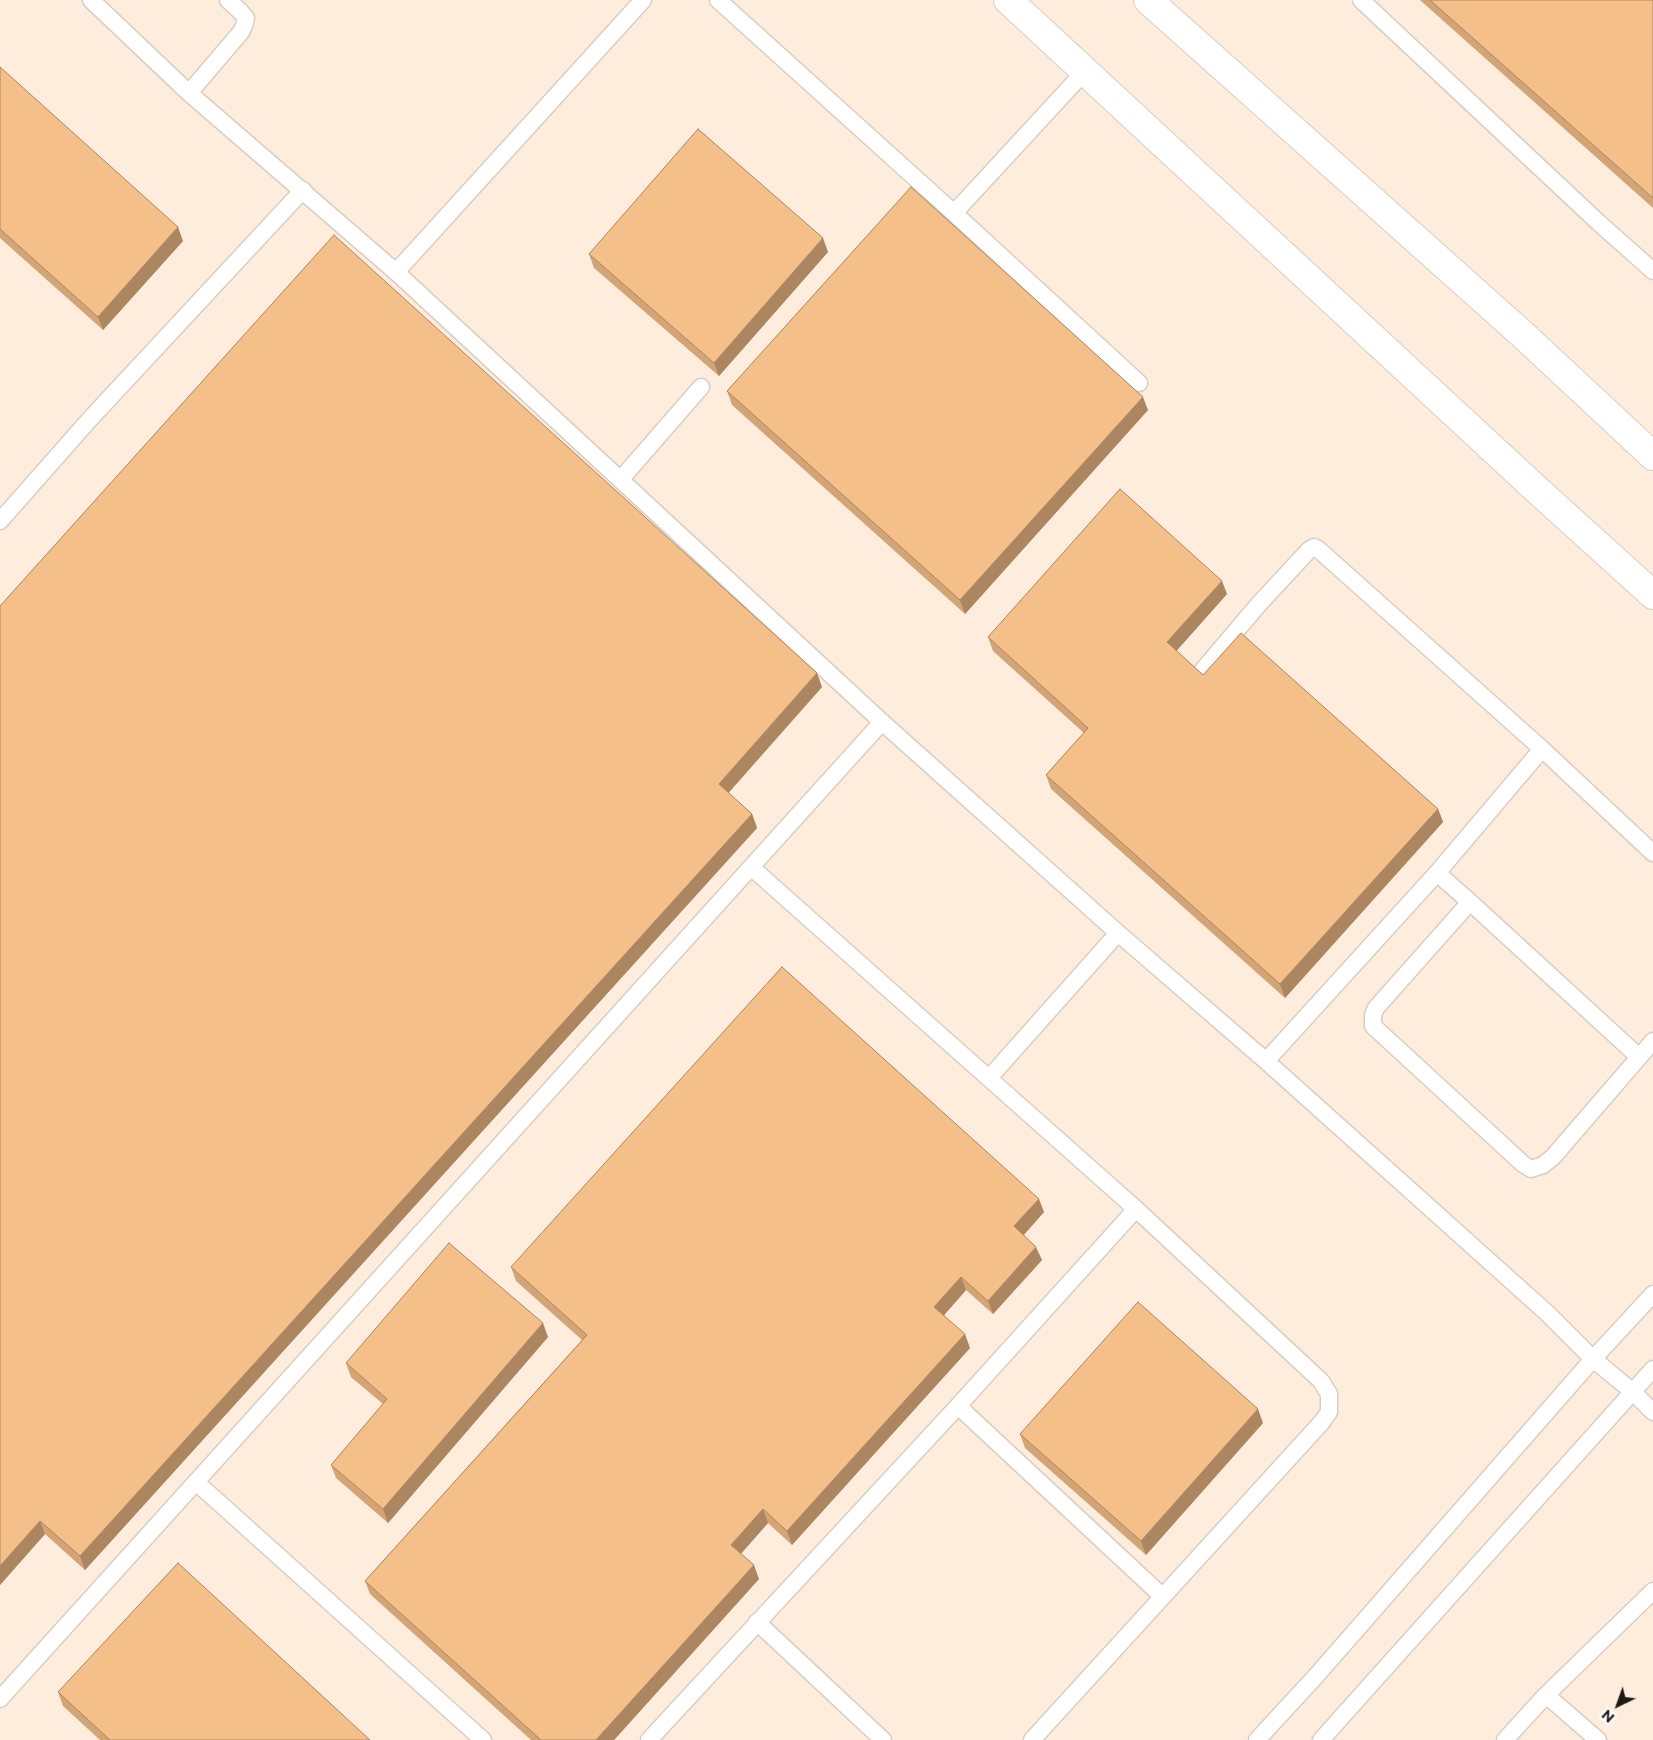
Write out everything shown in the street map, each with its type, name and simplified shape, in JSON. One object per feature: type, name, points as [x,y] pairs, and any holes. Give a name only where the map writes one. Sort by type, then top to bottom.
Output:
[{"type":"street","points":[[1008,0],[1653,595]]},
{"type":"street","points":[[1148,0],[1514,327],[1653,456]]},
{"type":"lane","points":[[91,0],[189,93],[396,272],[882,722],[1118,933],[1266,1061],[1547,1313],[1593,1359],[1633,1392],[1653,1412]]},
{"type":"lane","points":[[189,93],[244,26],[246,18],[228,0]]},
{"type":"lane","points":[[396,272],[643,0]]},
{"type":"lane","points":[[718,0],[1139,383]]},
{"type":"lane","points":[[1361,0],[1653,271]]},
{"type":"lane","points":[[954,213],[1086,70]]},
{"type":"lane","points":[[911,199],[924,186]]},
{"type":"lane","points":[[0,521],[90,419],[303,190]]},
{"type":"lane","points":[[621,479],[701,387]]},
{"type":"lane","points":[[1203,670],[1259,604],[1314,547],[1542,749],[1653,853]]},
{"type":"lane","points":[[0,1699],[882,722]]},
{"type":"lane","points":[[1266,1061],[1437,873],[1542,749]]},
{"type":"lane","points":[[751,868],[1136,1209],[1321,1381],[1329,1394],[1329,1412],[1322,1422],[1032,1740]]},
{"type":"lane","points":[[1437,873],[1639,1057]]},
{"type":"lane","points":[[1470,902],[1376,1008],[1373,1015],[1374,1026],[1523,1164],[1532,1169],[1543,1165],[1559,1150],[1653,1041]]},
{"type":"lane","points":[[988,1078],[1118,933]]},
{"type":"lane","points":[[649,1740],[958,1406],[1136,1209]]},
{"type":"lane","points":[[1257,1740],[1316,1676],[1593,1359],[1653,1294]]},
{"type":"lane","points":[[1322,1740],[1653,1369]]},
{"type":"lane","points":[[958,1406],[1162,1596]]},
{"type":"lane","points":[[196,1482],[483,1740]]},
{"type":"lane","points":[[1505,1740],[1546,1694],[1653,1591]]},
{"type":"lane","points":[[757,1622],[882,1740]]},
{"type":"lane","points":[[1546,1694],[1598,1740]]},
{"type":"shaded area","points":[[0,0],[1653,0],[1653,1740],[0,1740]]},
{"type":"building","points":[[1430,0],[1653,0],[1653,198]]},
{"type":"building","points":[[0,67],[178,227],[98,317],[0,229]]},
{"type":"building","points":[[698,129],[823,238],[714,363],[589,254]]},
{"type":"building","points":[[911,187],[1143,397],[960,600],[727,391]]},
{"type":"building","points":[[334,235],[817,673],[719,784],[752,814],[80,1556],[40,1521],[0,1566],[0,606]]},
{"type":"building","points":[[1120,489],[1222,581],[1167,642],[1203,675],[1241,633],[1438,809],[1280,984],[1046,775],[1088,728],[988,637]]},
{"type":"building","points":[[782,967],[1039,1199],[1014,1226],[1036,1247],[988,1301],[961,1277],[934,1307],[965,1334],[787,1531],[763,1509],[731,1545],[754,1565],[596,1740],[541,1740],[365,1581],[587,1335],[511,1267]]},
{"type":"building","points":[[449,1243],[543,1323],[383,1509],[331,1465],[387,1399],[346,1363]]},
{"type":"building","points":[[1138,1302],[1258,1409],[1141,1541],[1020,1434]]},
{"type":"building","points":[[178,1563],[370,1740],[110,1740],[58,1692]]}]
